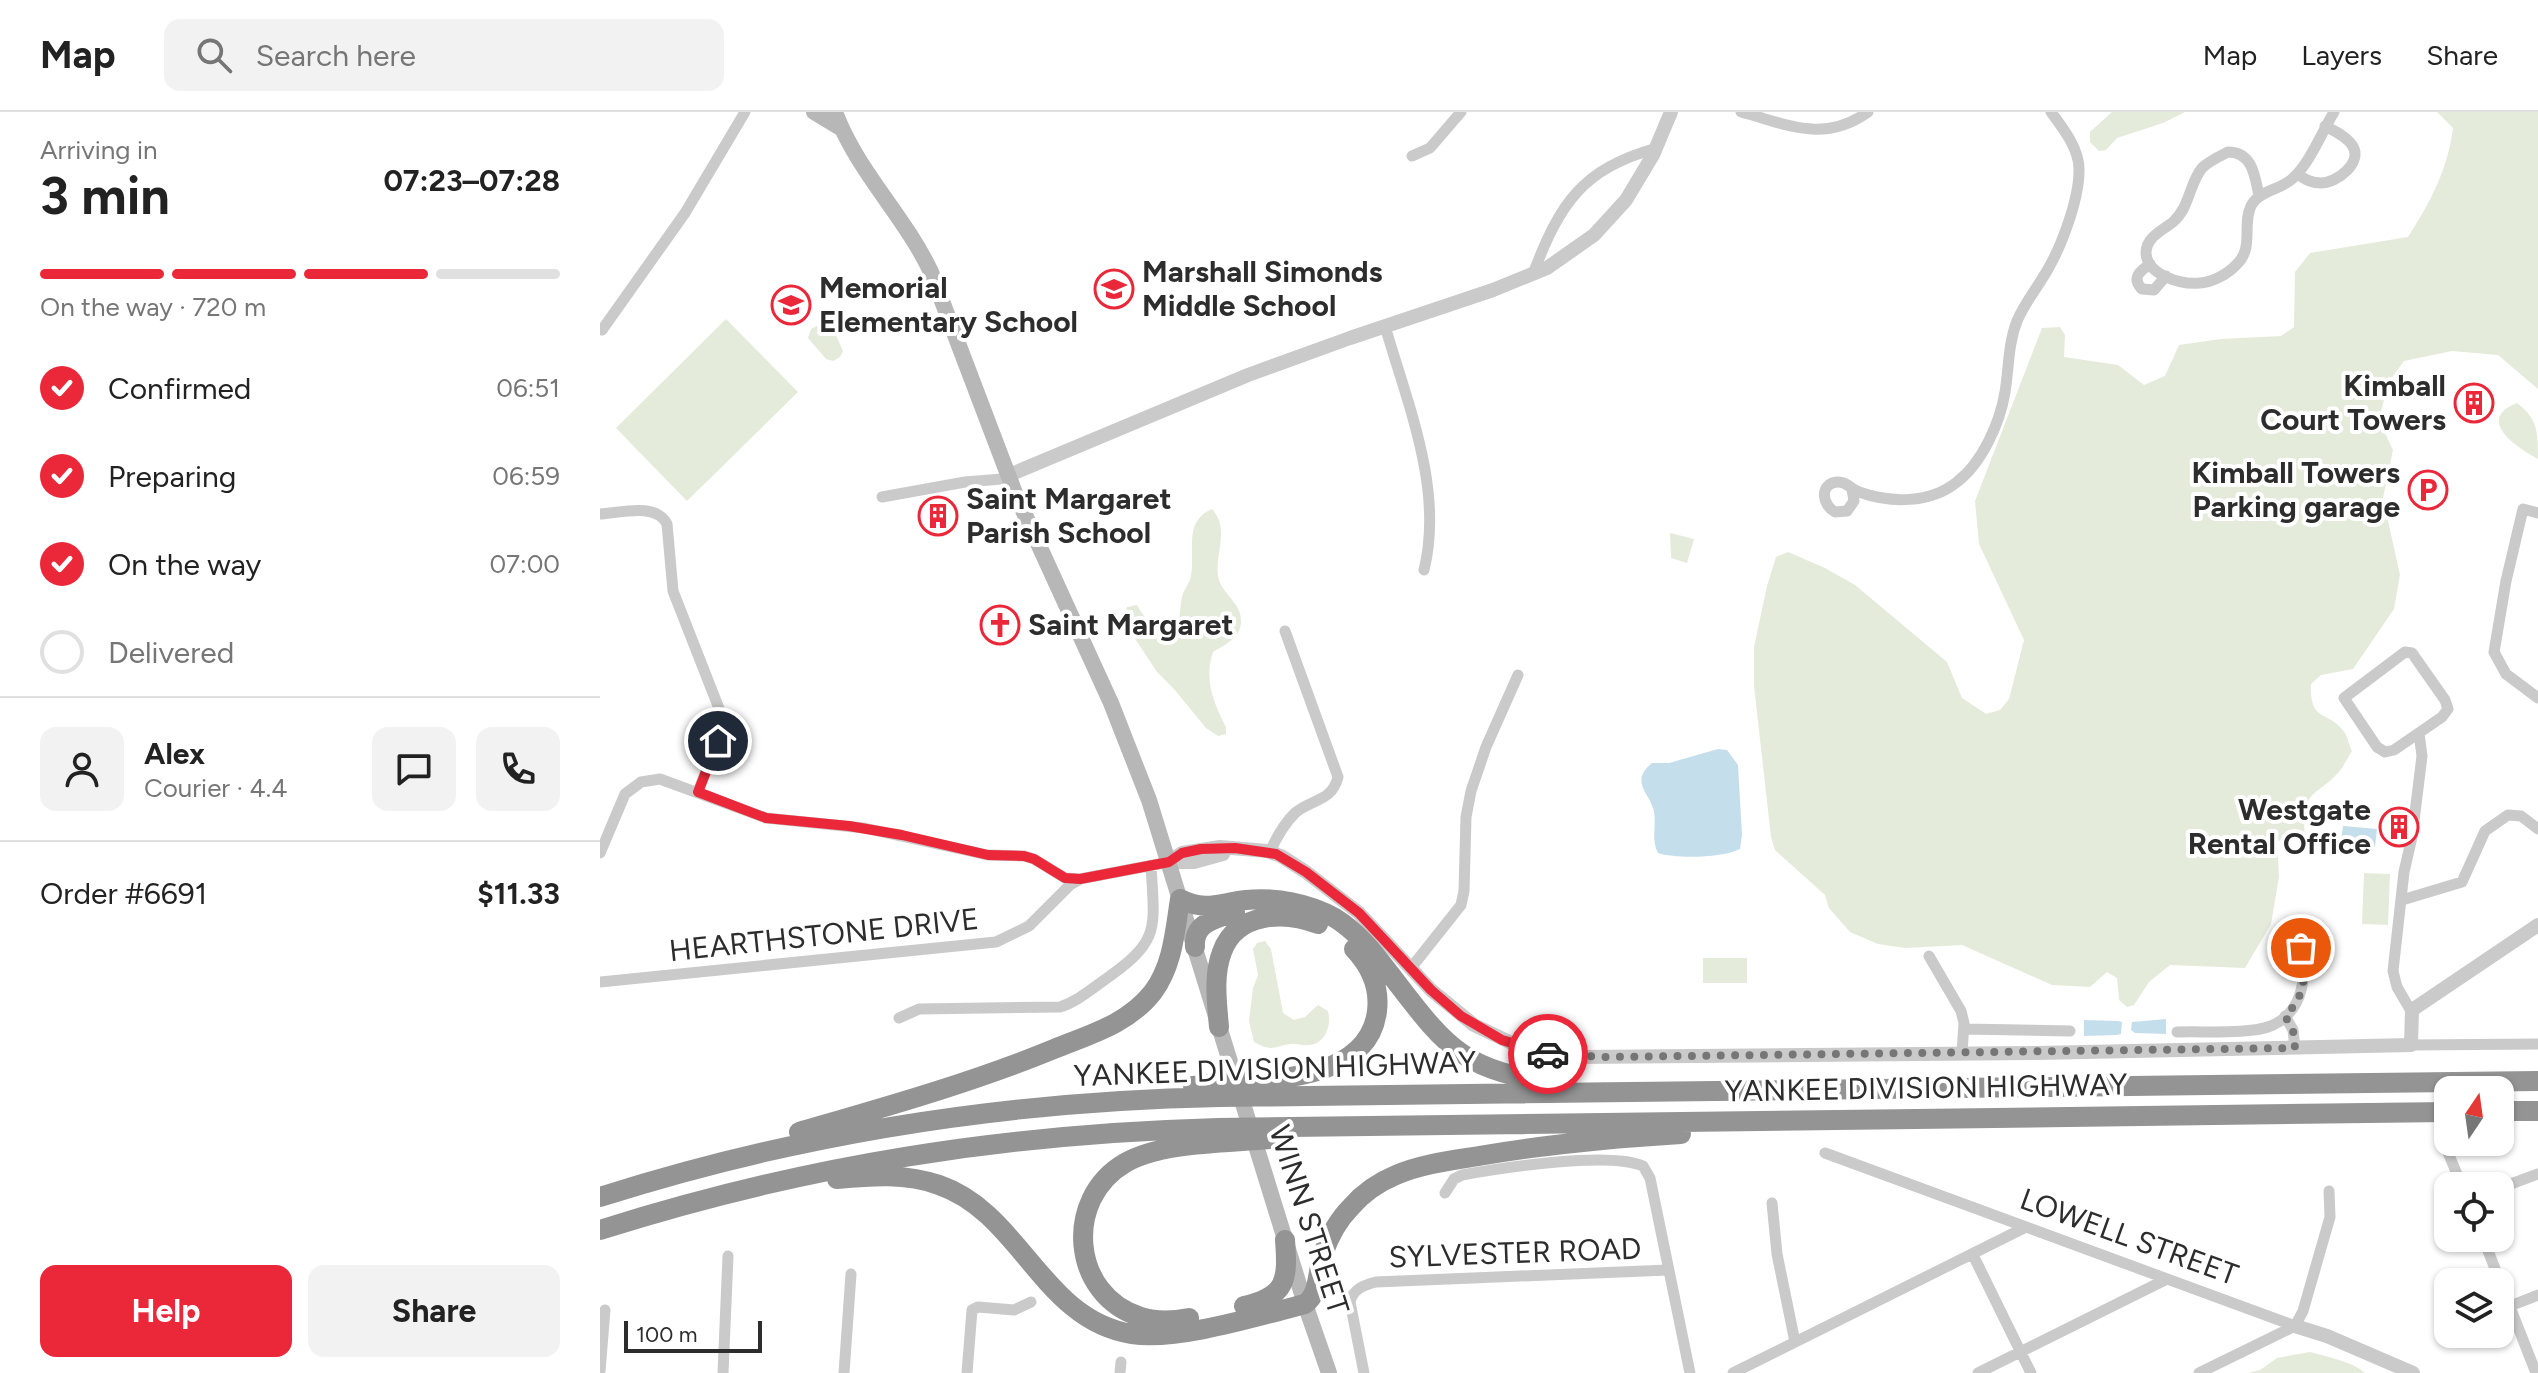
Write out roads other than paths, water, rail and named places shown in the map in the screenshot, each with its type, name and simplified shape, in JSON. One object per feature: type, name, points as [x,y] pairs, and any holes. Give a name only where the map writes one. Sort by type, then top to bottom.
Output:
[{"type":"highway","points":[[674,1175],[774,1140],[989,1075],[1118,1023],[1142,1004],[1162,977],[1173,948],[1180,899],[1207,907],[1247,900],[1282,901],[1323,912],[1349,928],[1373,952],[1437,1033],[1455,1050],[1479,1065],[1537,1080],[1691,1091]]},
{"type":"highway","points":[[1195,947],[1196,933],[1203,924],[1252,906],[1282,901]]},
{"type":"highway","points":[[1219,1027],[1217,983],[1221,954],[1231,936],[1249,923],[1275,916],[1303,919],[1332,931],[1357,952],[1372,975],[1378,1003],[1374,1024],[1365,1042],[1345,1060],[1265,1088]]},
{"type":"highway","name":"YANKEE DIVISION HIGHWAY","points":[[600,1197],[674,1175],[810,1142],[884,1128],[1002,1111],[1220,1090],[1691,1091],[2538,1081]]},
{"type":"highway","points":[[2514,1111],[2538,1111]]},
{"type":"highway","name":"YANKEE DIVISION HIGHWAY","points":[[600,1230],[757,1185],[868,1161],[1084,1133],[1220,1135],[1394,1125],[2434,1112]]},
{"type":"highway","points":[[757,1185],[879,1176],[910,1178],[939,1185],[967,1198],[984,1212],[1072,1308],[1099,1324],[1131,1334],[1162,1335],[1305,1304],[1312,1298],[1328,1241],[1346,1212],[1378,1184],[1408,1171],[1453,1160],[1565,1142],[1876,1119]]},
{"type":"highway","points":[[1220,1135],[1143,1154],[1123,1164],[1102,1182],[1090,1201],[1082,1230],[1084,1257],[1096,1284],[1118,1306],[1149,1319],[1181,1320],[1236,1308],[1267,1300],[1281,1289],[1286,1274],[1285,1240]]},
{"type":"main road","points":[[814,112],[842,129]]},
{"type":"main road","name":"WINN STREET","points":[[835,112],[857,159],[928,265],[1009,475],[1116,715],[1149,800],[1329,1373]]},
{"type":"street","points":[[602,330],[691,203],[745,112]]},
{"type":"street","points":[[1412,156],[1430,148],[1461,112]]},
{"type":"street","points":[[882,497],[965,482],[1002,479],[1248,375],[1533,274],[1564,258],[1594,235],[1626,200],[1657,148],[1671,112]]},
{"type":"street","points":[[1745,113],[1810,131],[1848,123],[1868,112]]},
{"type":"street","points":[[1852,489],[1898,499],[1937,494],[1965,475],[1986,444],[2004,395],[2014,328],[2055,256],[2077,187],[2077,156],[2051,112]]},
{"type":"street","points":[[2259,196],[2252,167],[2242,156],[2228,152],[2208,164],[2200,172],[2181,214],[2149,241],[2146,253],[2150,264],[2166,276],[2187,283],[2215,279],[2232,268],[2245,254],[2249,213],[2253,203],[2259,196],[2280,187],[2297,174],[2334,112]]},
{"type":"street","points":[[2297,174],[2311,182],[2325,183],[2340,177],[2352,163],[2355,154],[2352,145],[2325,126]]},
{"type":"street","points":[[1533,274],[1550,234],[1578,189],[1619,161],[1657,148]]},
{"type":"street","points":[[2150,264],[2137,277],[2142,289],[2154,290],[2166,276]]},
{"type":"street","points":[[1385,326],[1424,462],[1430,527],[1424,570]]},
{"type":"street","points":[[2538,513],[2523,509],[2494,650],[2506,674],[2538,698]]},
{"type":"street","points":[[600,514],[645,511],[662,515],[668,528],[673,591],[720,711],[718,741],[698,792]]},
{"type":"street","points":[[1270,852],[1293,815],[1302,807],[1327,796],[1335,787],[1338,777],[1285,631]]},
{"type":"street","points":[[2405,652],[2411,652],[2448,706],[2444,715],[2419,733],[2392,752],[2380,751],[2344,702],[2344,697],[2405,652]]},
{"type":"street","points":[[1411,968],[1462,903],[1469,800],[1486,747],[1518,675]]},
{"type":"street","points":[[2411,1045],[2411,1011],[2393,974],[2404,869],[2412,837],[2422,757],[2419,733]]},
{"type":"street","points":[[600,853],[625,794],[635,785],[660,779],[766,818],[849,826],[988,855],[1024,856],[1065,878],[1080,879],[1151,866],[1169,862],[1191,850],[1220,847],[1270,852],[1306,872],[1346,902],[1431,990],[1474,1025],[1522,1048],[1554,1055],[1608,1057],[2538,1044]]},
{"type":"street","points":[[2402,900],[2461,884],[2484,832],[2507,816],[2520,815],[2538,829]]},
{"type":"street","points":[[899,1018],[919,1009],[1060,1007],[1078,999],[1129,964],[1146,944],[1153,920],[1151,866]]},
{"type":"street","name":"HEARTHSTONE DRIVE","points":[[600,982],[996,942],[1029,926],[1080,879]]},
{"type":"street","points":[[2411,1011],[2538,925]]},
{"type":"street","points":[[2177,1032],[2257,1030],[2285,1016],[2299,1000],[2304,981],[2303,958],[2294,932]]},
{"type":"street","points":[[1929,956],[1963,1017],[1962,1053]]},
{"type":"street","points":[[2285,1016],[2293,1030],[2295,1048]]},
{"type":"street","points":[[1964,1029],[2070,1031]]},
{"type":"street","name":"LOWELL STREET","points":[[1825,1153],[2327,1336],[2413,1373]]},
{"type":"street","points":[[1445,1193],[1454,1179],[1467,1174],[1522,1166],[1597,1160],[1620,1160],[1643,1166],[1650,1178],[1690,1373]]},
{"type":"street","points":[[2514,1183],[2538,1174]]},
{"type":"street","points":[[2199,1373],[2295,1326],[2303,1311],[2330,1217],[2329,1191]]},
{"type":"street","points":[[1772,1203],[1777,1254],[1795,1342]]},
{"type":"street","points":[[1733,1373],[2026,1227]]},
{"type":"street","points":[[1973,1255],[2031,1373]]},
{"type":"street","points":[[723,1373],[728,1256]]},
{"type":"street","name":"SYLVESTER ROAD","points":[[1364,1373],[1350,1302],[1353,1294],[1365,1285],[1376,1282],[1668,1270]]},
{"type":"street","points":[[844,1373],[851,1274]]},
{"type":"street","points":[[1978,1373],[2167,1279]]},
{"type":"street","points":[[2514,1304],[2538,1295]]},
{"type":"street","points":[[967,1373],[973,1309],[1014,1310],[1031,1302]]},
{"type":"street","points":[[600,1371],[605,1310]]},
{"type":"street","points":[[2514,1316],[2536,1373]]},
{"type":"water","points":[[1718,749],[1727,750],[1738,765],[1740,849],[1699,857],[1658,853],[1654,814],[1642,786],[1642,775],[1652,763],[1669,763]]},
{"type":"water","points":[[2343,826],[2377,829],[2375,847],[2341,840]]},
{"type":"water","points":[[2166,1019],[2166,1034],[2135,1033],[2131,1030],[2132,1022]]},
{"type":"water","points":[[2084,1020],[2122,1022],[2121,1034],[2084,1036]]},
{"type":"place","name":"Marshall Simonds Middle School","points":[[1114,289]]},
{"type":"place","name":"Memorial Elementary School","points":[[791,305]]},
{"type":"place","name":"Kimball Court Towers","points":[[2474,403]]},
{"type":"place","name":"Kimball Towers Parking garage","points":[[2428,490]]},
{"type":"place","name":"Saint Margaret Parish School","points":[[938,516]]},
{"type":"place","name":"Saint Margaret","points":[[1000,625]]},
{"type":"place","name":"Westgate Rental Office","points":[[2399,827]]}]
